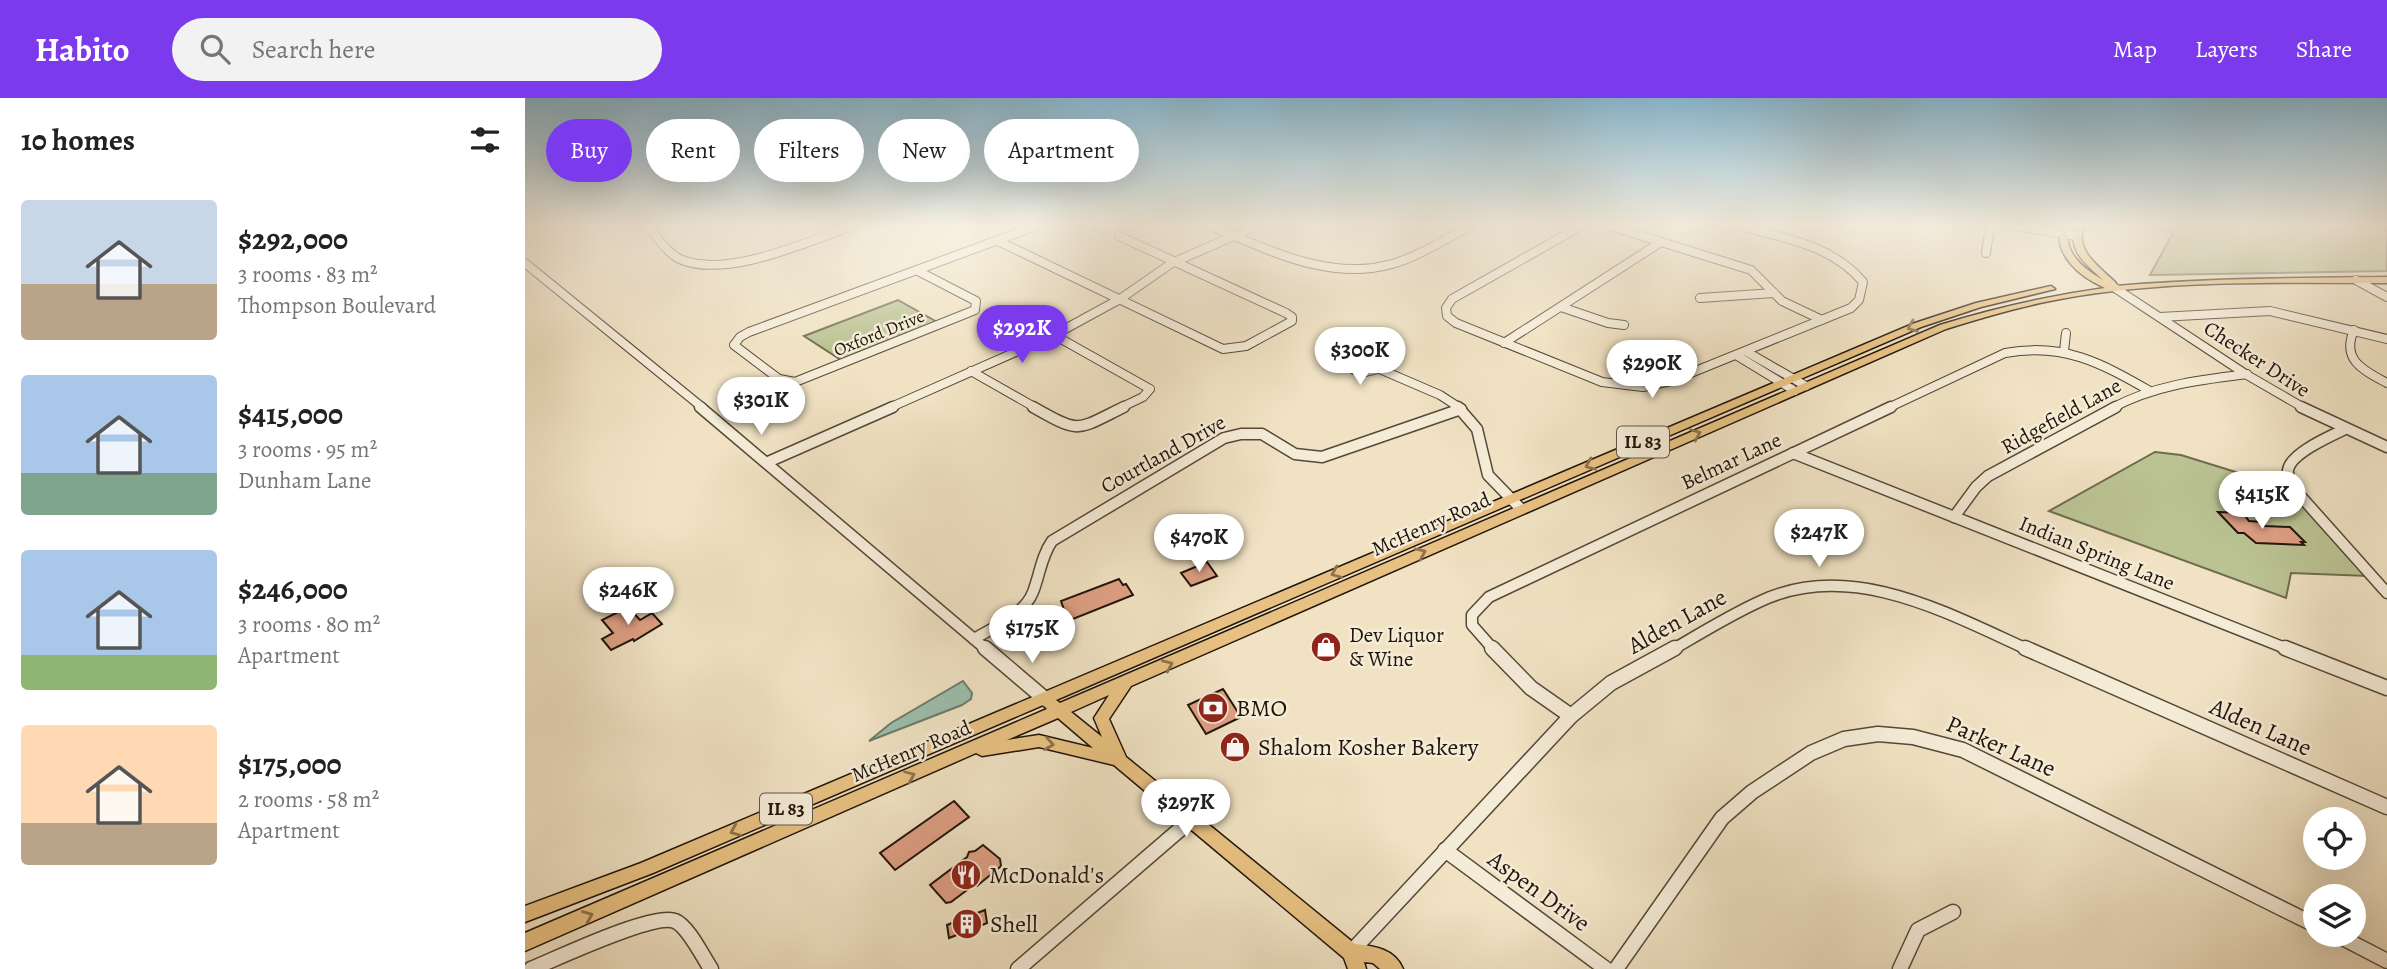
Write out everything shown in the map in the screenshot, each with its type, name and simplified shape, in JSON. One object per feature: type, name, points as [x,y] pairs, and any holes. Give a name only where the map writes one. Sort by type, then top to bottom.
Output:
[{"type":"main road","points":[[2081,267],[2097,282],[2113,284]]},
{"type":"main road","points":[[2092,267],[2113,284]]},
{"type":"main road","name":"McHenry Road","points":[[525,915],[647,868],[1510,499],[1963,320],[2036,300],[2113,284],[2205,275],[2387,273]]},
{"type":"main road","name":"McHenry Road","points":[[2113,284],[2387,280]]},
{"type":"main road","name":"McHenry Road","points":[[525,942],[1061,712],[1521,509],[1794,385],[1917,325],[1957,311],[2023,294],[2097,282]]},
{"type":"main road","points":[[1120,760],[1101,718],[1124,684]]},
{"type":"main road","points":[[1045,699],[1192,819],[1354,960],[1377,955],[1394,969]]},
{"type":"main road","points":[[958,755],[1039,741],[1120,760]]},
{"type":"street","points":[[529,267],[768,462],[1045,699]]},
{"type":"street","points":[[918,271],[930,267]]},
{"type":"street","points":[[1052,267],[1228,349],[1246,346],[1292,321],[1292,317],[1286,313],[1182,267]]},
{"type":"street","points":[[768,462],[1054,335],[1120,299],[1165,267]]},
{"type":"street","points":[[1320,267],[1356,271],[1380,267]]},
{"type":"street","points":[[1510,267],[1449,302],[1446,312],[1451,320],[1602,382],[1624,387],[1662,384],[1851,308],[1859,300],[1863,282],[1857,272],[1849,267]]},
{"type":"street","points":[[1504,343],[1623,267]]},
{"type":"street","points":[[1740,267],[1762,276],[1784,302],[1822,320]]},
{"type":"street","name":"Oxford Drive","points":[[918,271],[976,302],[975,310],[795,382],[779,379],[736,348],[736,341],[749,332],[918,271]]},
{"type":"street","points":[[2356,280],[2387,297]]},
{"type":"street","name":"Checker Drive","points":[[2113,284],[2296,405],[2343,430],[2387,447]]},
{"type":"street","points":[[1700,298],[1774,293]]},
{"type":"street","points":[[1561,307],[1624,326]]},
{"type":"street","points":[[2160,317],[2270,311],[2387,339]]},
{"type":"street","points":[[2354,331],[2348,346],[2351,356],[2387,383]]},
{"type":"street","points":[[2064,351],[2066,333]]},
{"type":"street","points":[[971,371],[1070,428],[1086,426],[1143,397],[1150,389],[1054,335]]},
{"type":"street","name":"Belmar Lane","points":[[1571,716],[1531,688],[1476,631],[1472,625],[1473,612],[1489,597],[2005,353],[2033,348],[2064,351],[2092,359],[2150,391]]},
{"type":"street","points":[[1747,352],[1794,385]]},
{"type":"street","points":[[1737,355],[1794,385]]},
{"type":"street","points":[[1378,369],[1440,396],[1461,409],[1478,429],[1488,475],[1521,509]]},
{"type":"street","name":"Ridgefield Lane","points":[[1954,517],[1976,487],[1988,477],[2121,401],[2180,383],[2247,374]]},
{"type":"street","name":"Courtland Drive","points":[[974,639],[1017,614],[1027,604],[1033,593],[1043,554],[1058,536],[1186,463],[1224,438],[1246,433],[1262,434],[1295,454],[1322,457],[1461,409]]},
{"type":"street","points":[[2343,430],[2294,459],[2288,467],[2288,477],[2296,491],[2387,593]]},
{"type":"street","name":"Indian Spring Lane","points":[[1793,453],[2387,688]]},
{"type":"street","name":"Alden Lane","points":[[1354,960],[1445,850],[1571,716],[1611,683],[1762,600],[1816,586],[1868,588],[1928,605],[2387,807]]},
{"type":"street","name":"Parker Lane","points":[[1616,969],[1722,818],[1740,799],[1828,745],[1859,736],[1885,734],[1926,738],[1963,750],[2303,919]]},
{"type":"street","points":[[1018,969],[1192,819]]},
{"type":"street","name":"Aspen Drive","points":[[1445,850],[1606,969]]},
{"type":"street","points":[[1900,969],[1918,930],[1953,912]]},
{"type":"street","points":[[531,969],[642,924],[669,918],[678,922],[711,969]]},
{"type":"street","points":[[2360,947],[2387,961]]},
{"type":"shaded area","points":[[2155,267],[2387,267],[2387,271],[2150,275]]},
{"type":"shaded area","points":[[898,300],[939,323],[844,362],[804,336]]},
{"type":"shaded area","points":[[2155,452],[2181,455],[2271,483],[2283,483],[2367,576],[2291,573],[2286,598],[2049,511]]},
{"type":"shaded area","points":[[963,681],[972,693],[971,699],[962,705],[869,741],[891,723]]},
{"type":"building","points":[[2218,512],[2243,513],[2249,521],[2262,522],[2265,526],[2290,527],[2305,542],[2301,542],[2304,545],[2256,543],[2244,533],[2238,533]]},
{"type":"building","points":[[1207,562],[1217,576],[1191,586],[1181,573]]},
{"type":"building","points":[[1119,579],[1133,595],[1068,621],[1061,601]]},
{"type":"building","points":[[628,607],[640,620],[652,613],[662,624],[634,641],[633,639],[611,650],[602,639],[613,633],[602,620]]},
{"type":"building","name":"BMO","points":[[1223,689],[1241,717],[1206,734],[1188,705]]},
{"type":"building","points":[[954,801],[969,817],[895,870],[880,853]]},
{"type":"building","name":"McDonald's","points":[[983,845],[1000,859],[1001,866],[977,886],[975,884],[946,903],[930,885],[967,857],[969,852]]},
{"type":"building","name":"Shell","points":[[985,910],[987,923],[949,938],[947,925]]},
{"type":"place","name":"Dev Liquor & Wine","points":[[1326,647]]},
{"type":"place","name":"BMO","points":[[1213,708]]},
{"type":"place","name":"Shalom Kosher Bakery","points":[[1235,747]]},
{"type":"place","name":"McDonald's","points":[[966,875]]},
{"type":"place","name":"Shell","points":[[967,924]]}]
